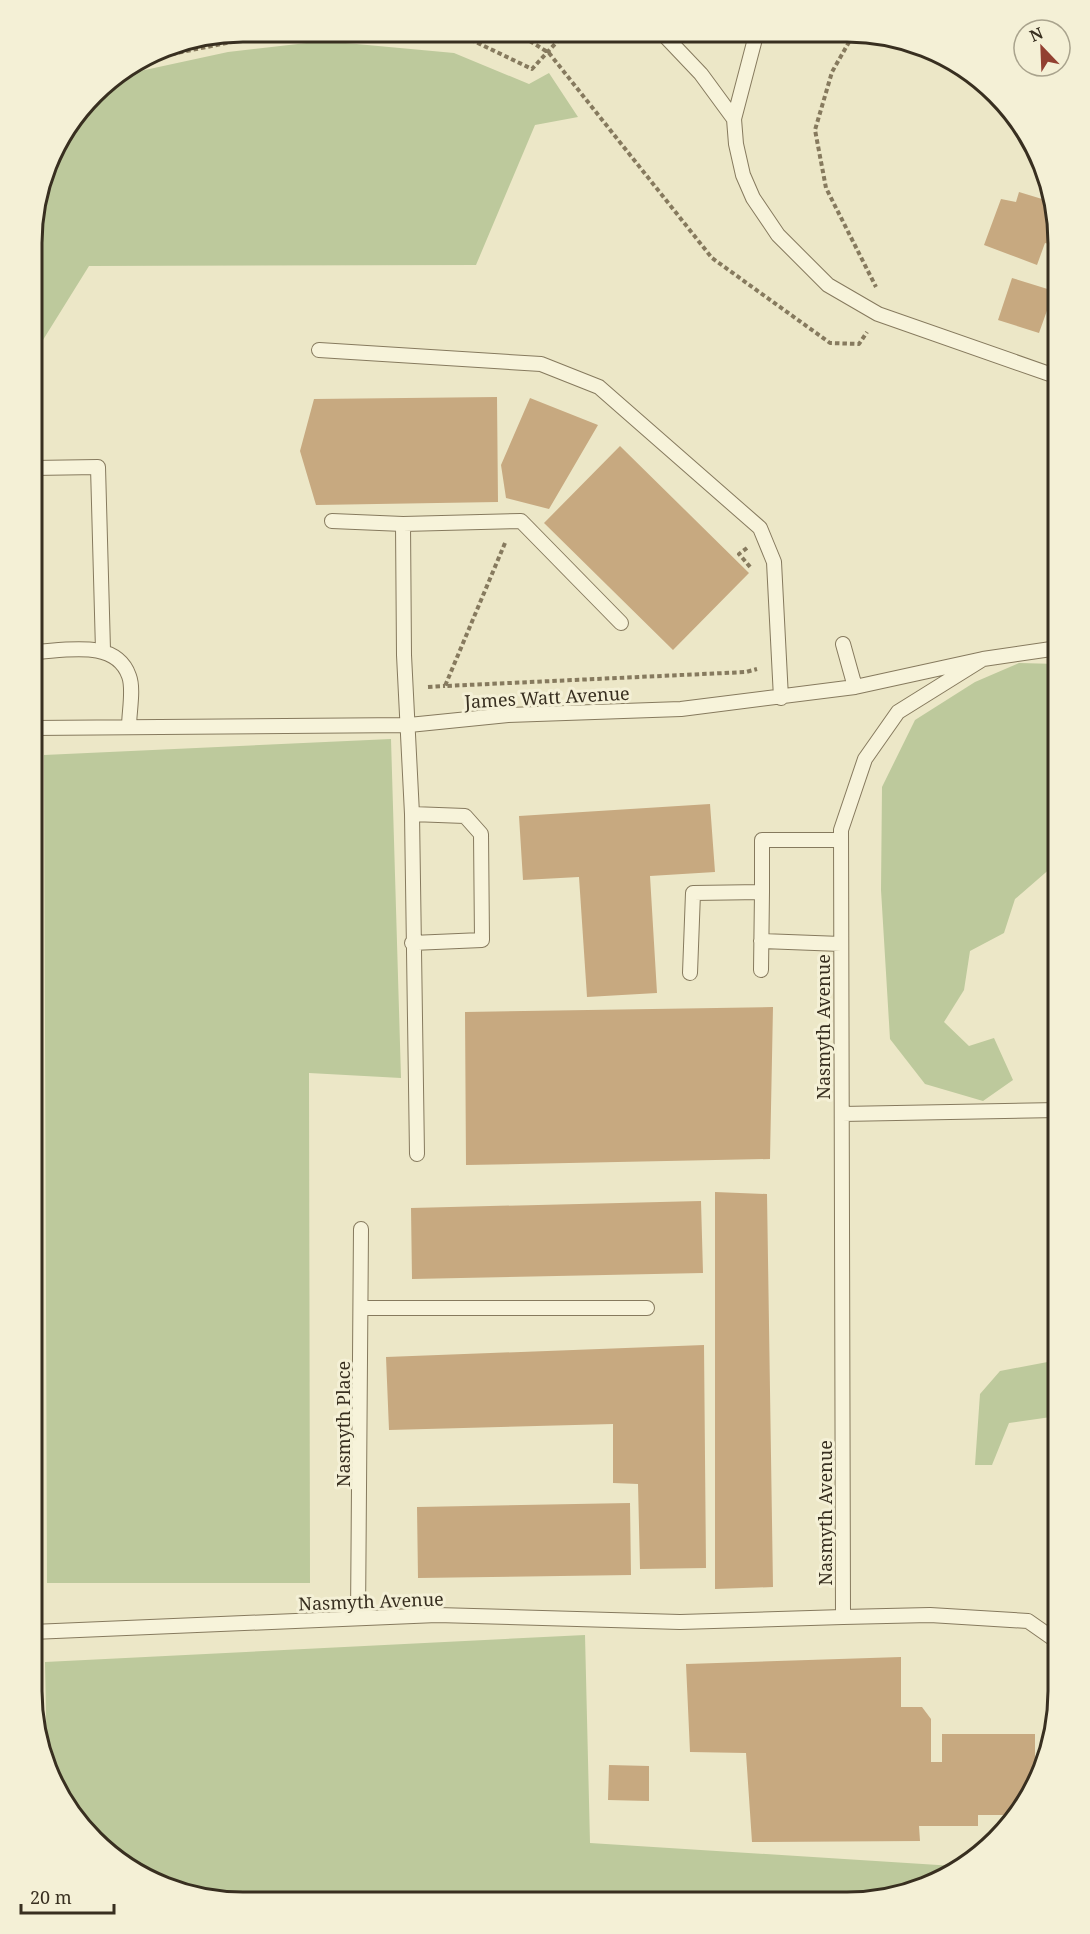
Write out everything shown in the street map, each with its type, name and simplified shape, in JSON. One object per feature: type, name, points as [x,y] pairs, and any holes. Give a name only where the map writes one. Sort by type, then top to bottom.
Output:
[{"type":"lane","points":[[671,42],[701,74],[734,119]]},
{"type":"lane","points":[[754,42],[734,119],[736,144],[743,175],[764,218],[777,235],[828,285],[878,314],[1048,374]]},
{"type":"lane","points":[[319,350],[542,364],[598,387],[760,528],[774,562],[781,698]]},
{"type":"lane","points":[[42,468],[98,467],[103,650]]},
{"type":"lane","points":[[332,521],[403,524],[521,520],[621,623]]},
{"type":"lane","points":[[403,524],[404,655],[412,814],[412,943],[417,1154]]},
{"type":"lane","points":[[843,644],[855,687]]},
{"type":"lane","name":"James Watt Avenue","points":[[42,728],[409,725],[508,715],[681,709],[855,687],[983,659],[1048,649]]},
{"type":"lane","points":[[42,652],[103,650],[120,660],[130,677],[129,727]]},
{"type":"lane","name":"Nasmyth Avenue","points":[[42,1632],[437,1615],[680,1622],[843,1617],[841,830],[865,759],[898,712],[983,659]]},
{"type":"lane","points":[[412,814],[465,816],[481,834],[482,940],[412,943]]},
{"type":"lane","points":[[761,970],[762,840],[841,840]]},
{"type":"lane","points":[[690,973],[693,892],[762,892]]},
{"type":"lane","points":[[761,941],[841,944]]},
{"type":"lane","points":[[842,1114],[1048,1110]]},
{"type":"lane","name":"Nasmyth Place","points":[[358,1618],[362,1229]]},
{"type":"lane","points":[[362,1308],[647,1308]]},
{"type":"lane","points":[[843,1617],[930,1615],[1028,1621],[1048,1635]]},
{"type":"path","points":[[185,51],[231,42]]},
{"type":"path","points":[[476,42],[532,69],[558,42]]},
{"type":"path","points":[[531,42],[549,53],[712,258],[830,343],[859,344],[878,314],[881,295],[826,188],[814,129],[832,72],[849,42]]},
{"type":"green space","points":[[315,42],[335,42],[454,53],[529,84],[549,73],[578,117],[535,125],[476,265],[89,266],[42,342],[44,217],[57,166],[69,143],[92,111],[111,92],[140,71],[228,52]]},
{"type":"green space","points":[[1019,663],[1048,664],[1048,870],[1015,899],[1004,933],[970,951],[964,990],[944,1022],[969,1046],[994,1038],[1013,1080],[983,1101],[925,1084],[890,1039],[881,890],[882,787],[915,720],[975,682]]},
{"type":"green space","points":[[391,739],[401,1078],[309,1073],[310,1583],[47,1583],[44,755]]},
{"type":"green space","points":[[1048,1362],[1048,1417],[1009,1423],[992,1465],[975,1465],[980,1394],[1000,1371]]},
{"type":"green space","points":[[585,1635],[590,1843],[946,1865],[899,1885],[847,1892],[243,1892],[191,1885],[166,1877],[121,1850],[101,1833],[76,1803],[63,1780],[46,1731],[45,1662]]},
{"type":"building","points":[[1019,192],[1043,199],[1048,244],[1045,243],[1037,265],[984,245],[1001,199],[1016,202]]},
{"type":"building","points":[[1012,278],[1048,289],[1048,308],[1039,333],[998,320]]},
{"type":"building","points":[[497,397],[498,502],[316,505],[300,451],[314,399]]},
{"type":"building","points":[[530,398],[598,425],[549,509],[506,498],[501,465]]},
{"type":"building","points":[[620,446],[749,573],[673,650],[544,523]]},
{"type":"building","points":[[710,804],[715,872],[650,876],[657,993],[587,997],[579,877],[523,880],[519,816]]},
{"type":"building","points":[[773,1007],[770,1159],[466,1165],[465,1012]]},
{"type":"building","points":[[715,1192],[767,1194],[773,1587],[715,1589]]},
{"type":"building","points":[[701,1201],[703,1273],[412,1279],[411,1208]]},
{"type":"building","points":[[704,1345],[706,1568],[640,1569],[638,1484],[613,1483],[613,1424],[389,1430],[386,1357]]},
{"type":"building","points":[[630,1503],[631,1575],[418,1578],[417,1507]]},
{"type":"building","points":[[901,1657],[901,1707],[922,1707],[931,1719],[931,1762],[942,1762],[942,1734],[1035,1734],[1035,1762],[1021,1791],[1004,1815],[978,1815],[978,1826],[919,1826],[920,1841],[752,1842],[746,1753],[690,1752],[686,1664]]},
{"type":"building","points":[[609,1765],[649,1766],[649,1801],[608,1800]]}]
